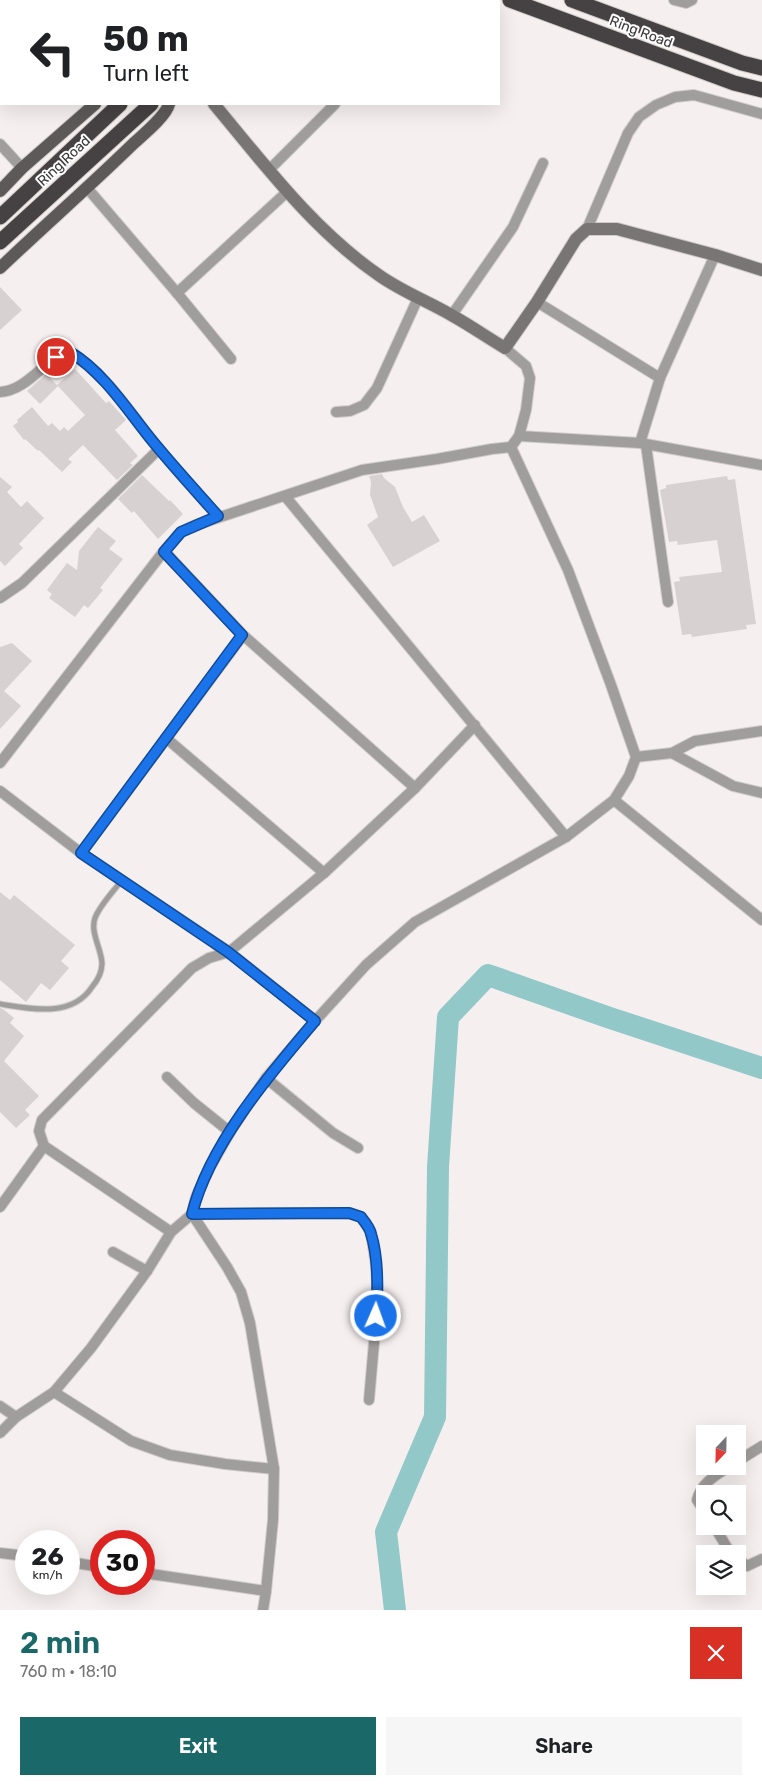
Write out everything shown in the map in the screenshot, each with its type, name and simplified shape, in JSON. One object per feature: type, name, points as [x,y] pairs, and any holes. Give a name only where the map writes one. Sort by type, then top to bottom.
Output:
[{"type":"highway","name":"Ring Road","points":[[510,0],[734,83],[762,90]]},
{"type":"highway","name":"Ring Road","points":[[572,0],[742,63],[762,68]]},
{"type":"highway","points":[[500,4],[528,7]]},
{"type":"highway","name":"Ring Road","points":[[0,218],[119,105]]},
{"type":"highway","name":"Ring Road","points":[[0,242],[150,105]]},
{"type":"main road","points":[[0,191],[22,168],[94,105]]},
{"type":"main road","points":[[0,268],[88,189],[168,109],[169,105]]},
{"type":"street","points":[[674,0],[686,3],[692,0]]},
{"type":"street","points":[[505,348],[537,302],[576,238],[587,229],[628,133],[639,117],[656,105],[675,97],[694,95],[762,114]]},
{"type":"street","points":[[215,105],[269,170],[332,237],[380,275],[418,298],[452,315],[505,348],[526,366],[530,378],[526,410],[519,436],[511,448]]},
{"type":"street","points":[[269,170],[334,105]]},
{"type":"street","points":[[0,144],[22,168]]},
{"type":"street","points":[[452,315],[513,227],[543,163]]},
{"type":"street","points":[[88,189],[177,292],[231,359]]},
{"type":"street","points":[[177,292],[288,191]]},
{"type":"street","points":[[587,229],[616,229],[715,255],[762,270]]},
{"type":"street","points":[[668,602],[643,444],[660,378],[715,255]]},
{"type":"street","points":[[336,412],[350,411],[364,405],[377,388],[418,298]]},
{"type":"street","points":[[537,302],[660,378]]},
{"type":"street","points":[[0,392],[7,392],[22,384],[56,357],[70,352],[82,359],[102,378],[159,449],[218,516]]},
{"type":"street","points":[[519,436],[643,444],[762,465]]},
{"type":"street","points":[[0,762],[181,532],[218,516],[362,470],[492,449],[511,448]]},
{"type":"street","points":[[0,1433],[16,1417],[54,1392],[91,1348],[147,1271],[171,1232],[192,1214],[196,1197],[210,1167],[230,1132],[266,1078],[366,965],[415,922],[566,838],[614,800],[629,776],[636,757],[611,685],[568,570],[511,448]]},
{"type":"street","points":[[0,598],[22,583],[159,449]]},
{"type":"street","points":[[285,496],[566,838]]},
{"type":"street","points":[[164,552],[242,635],[415,788]]},
{"type":"street","points":[[81,853],[242,635]]},
{"type":"street","points":[[171,1232],[44,1146],[39,1131],[42,1120],[192,968],[209,958],[228,952],[324,873],[415,788],[475,725]]},
{"type":"street","points":[[636,757],[672,753],[695,741],[762,731]]},
{"type":"street","points":[[166,738],[324,873]]},
{"type":"street","points":[[672,753],[733,786],[762,793]]},
{"type":"street","points":[[0,790],[81,853],[228,952],[315,1021]]},
{"type":"street","points":[[614,800],[762,920]]},
{"type":"street","points":[[167,1077],[194,1103],[230,1132]]},
{"type":"street","points":[[266,1078],[327,1128],[358,1148]]},
{"type":"street","points":[[0,1207],[4,1194],[44,1146]]},
{"type":"street","points":[[192,1214],[349,1213],[361,1217],[371,1232],[376,1264],[378,1297],[370,1400]]},
{"type":"street","points":[[192,1214],[241,1292],[250,1323],[274,1469],[273,1520],[266,1591],[262,1610]]},
{"type":"street","points":[[113,1252],[147,1271]]},
{"type":"street","points":[[54,1392],[131,1441],[170,1455],[225,1464],[274,1469]]},
{"type":"street","points":[[0,1406],[16,1417]]},
{"type":"street","points":[[746,1456],[762,1446]]},
{"type":"street","points":[[704,1485],[716,1475]]},
{"type":"street","points":[[0,1553],[15,1555]]},
{"type":"street","points":[[746,1565],[762,1558]]},
{"type":"street","points":[[155,1575],[266,1591]]},
{"type":"lane","points":[[0,1004],[34,1009],[66,1008],[88,993],[99,978],[102,965],[100,948],[94,934],[94,918],[122,880]]},
{"type":"building","points":[[0,287],[22,310],[0,330]]},
{"type":"building","points":[[75,369],[106,403],[109,401],[126,420],[115,430],[138,456],[130,463],[133,465],[117,480],[83,445],[68,459],[72,462],[62,472],[39,450],[24,440],[13,426],[32,407],[48,426],[52,423],[60,431],[64,427],[68,431],[85,415],[57,385]]},
{"type":"building","points":[[46,374],[58,386],[40,404],[27,391]]},
{"type":"building","points":[[382,474],[395,487],[403,507],[412,522],[424,515],[440,541],[393,567],[367,525],[378,517],[370,495],[371,482],[369,476]]},
{"type":"building","points":[[142,475],[183,514],[158,539],[134,511],[132,513],[118,499]]},
{"type":"building","points":[[727,476],[728,480],[735,479],[756,624],[746,625],[747,629],[692,637],[691,634],[682,635],[674,582],[680,581],[679,577],[722,572],[717,540],[678,545],[677,541],[669,542],[660,490],[666,488],[666,485]]},
{"type":"building","points":[[0,477],[12,487],[7,492],[21,507],[27,501],[44,518],[19,544],[23,548],[5,566],[0,561]]},
{"type":"building","points":[[98,527],[116,541],[109,549],[123,559],[100,588],[103,590],[88,608],[84,605],[75,617],[49,598],[52,594],[47,590],[67,563],[77,570],[79,551]]},
{"type":"building","points":[[12,643],[32,661],[4,691],[21,706],[0,729],[0,647]]},
{"type":"building","points":[[0,892],[10,900],[14,895],[75,945],[61,961],[69,968],[50,990],[41,983],[26,1002],[0,980]]},
{"type":"building","points":[[0,1008],[14,1018],[10,1023],[24,1036],[4,1061],[39,1096],[25,1110],[30,1115],[16,1128],[0,1112]]},
{"type":"waterway","points":[[395,1610],[386,1532],[435,1417],[438,1167],[448,1017],[488,975],[610,1018],[762,1068]]},
{"type":"route","points":[[56,357],[70,352],[82,359],[102,378],[159,449],[218,516],[181,532],[164,552],[242,635],[81,853],[228,952],[315,1021],[266,1078],[230,1132],[196,1197],[192,1214],[349,1213],[361,1217],[371,1232],[376,1264],[378,1297],[376,1316]]}]
